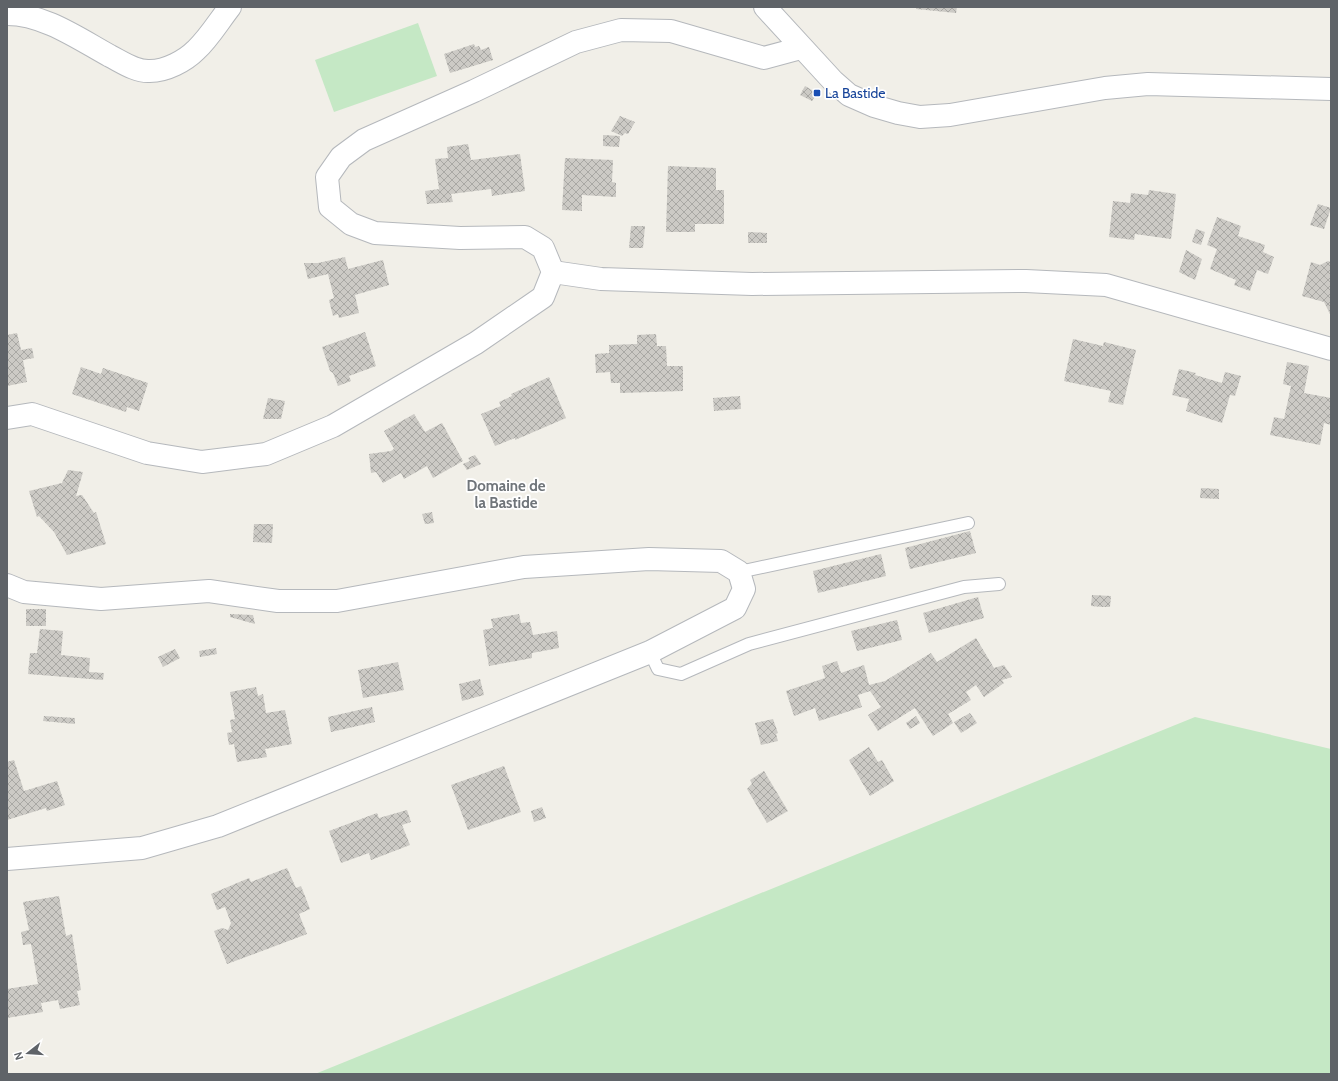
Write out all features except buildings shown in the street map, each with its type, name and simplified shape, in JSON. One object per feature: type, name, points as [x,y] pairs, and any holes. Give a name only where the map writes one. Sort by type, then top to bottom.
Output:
[{"type":"street","points":[[7,14],[18,14],[50,24],[133,68],[150,71],[165,68],[182,61],[196,50],[230,7]]},
{"type":"street","points":[[765,7],[801,48],[833,81],[850,94],[898,113],[920,117],[950,115],[1105,88],[1148,84],[1331,89]]},
{"type":"street","points":[[7,418],[32,414],[147,453],[202,462],[266,454],[333,426],[476,343],[543,297],[553,272],[543,248],[525,237],[460,238],[375,233],[351,224],[330,207],[327,177],[341,157],[364,140],[474,91],[576,42],[620,30],[671,31],[764,58],[801,48]]},
{"type":"street","points":[[553,272],[601,279],[752,284],[1026,281],[1106,285],[1331,349]]},
{"type":"street","points":[[7,585],[24,592],[100,599],[209,591],[278,601],[337,601],[524,567],[650,559],[721,561],[739,572],[744,589],[735,608],[650,652],[218,826],[142,848],[7,859]]},
{"type":"lane","points":[[739,572],[968,523]]},
{"type":"lane","points":[[650,652],[658,669],[681,674],[749,644],[964,587],[999,584]]},
{"type":"green space","points":[[418,23],[437,76],[334,112],[315,60]]},
{"type":"green space","points":[[1195,717],[1331,749],[1331,1074],[315,1074]]},
{"type":"place","name":"La Bastide","points":[[817,93]]},
{"type":"district","name":"Domaine de la Bastide","points":[[506,494]]}]
